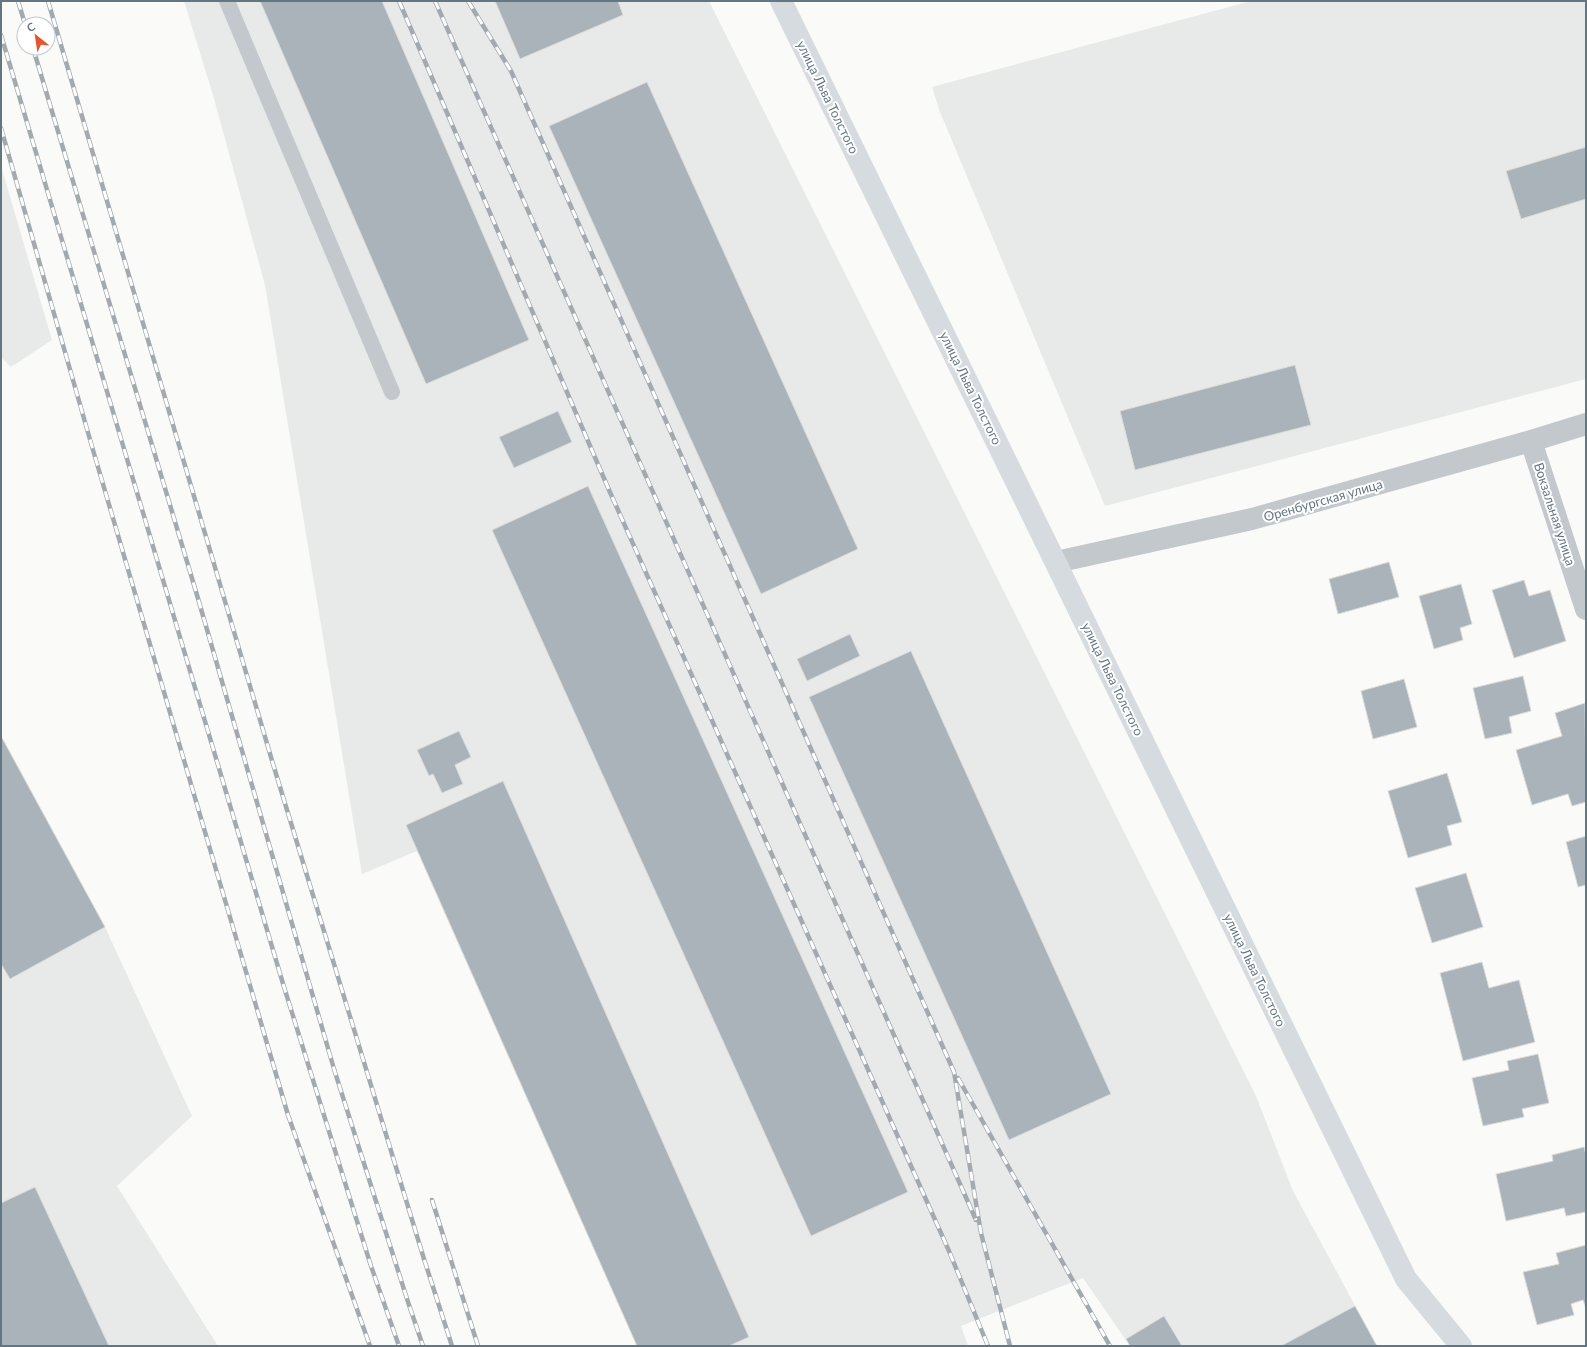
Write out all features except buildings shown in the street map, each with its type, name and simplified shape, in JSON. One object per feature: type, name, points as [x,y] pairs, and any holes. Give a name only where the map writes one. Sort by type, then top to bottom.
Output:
[{"type":"street","name":"улица Льва Толстого","points":[[781,1],[1406,1279],[1461,1346]]},
{"type":"street","name":"Оренбургская улица","points":[[1056,562],[1252,519],[1531,441],[1586,424]]},
{"type":"street","name":"Вокзальная улица","points":[[1531,441],[1586,609]]},
{"type":"lane","points":[[227,1],[392,392]]},
{"type":"shaded area","points":[[184,1],[709,1],[1256,1096],[1293,1191],[1377,1346],[1130,1346],[1083,1278],[961,1326],[968,1346],[637,1346],[417,851],[362,874],[265,285],[213,95]]},
{"type":"shaded area","points":[[1251,1],[1586,1],[1586,379],[1105,506],[940,112],[932,87]]},
{"type":"shaded area","points":[[1,166],[52,340],[11,367],[1,357]]},
{"type":"shaded area","points":[[1,736],[105,927],[192,1116],[117,1186],[218,1346],[1,1346]]},
{"type":"railway","points":[[18,1],[23,16]]},
{"type":"railway","points":[[48,1],[273,764],[452,1346]]},
{"type":"railway","points":[[399,1],[609,490],[949,1251],[988,1346]]},
{"type":"railway","points":[[435,1],[976,1220]]},
{"type":"railway","points":[[468,1],[511,71],[954,1072],[981,1233],[1010,1346]]},
{"type":"railway","points":[[1,35],[284,987],[371,1266],[399,1346]]},
{"type":"railway","points":[[35,56],[197,595],[334,1069],[423,1346]]},
{"type":"railway","points":[[1,128],[93,450],[288,1115],[370,1346]]},
{"type":"railway","points":[[958,1078],[1110,1346]]},
{"type":"railway","points":[[432,1200],[478,1346]]}]
